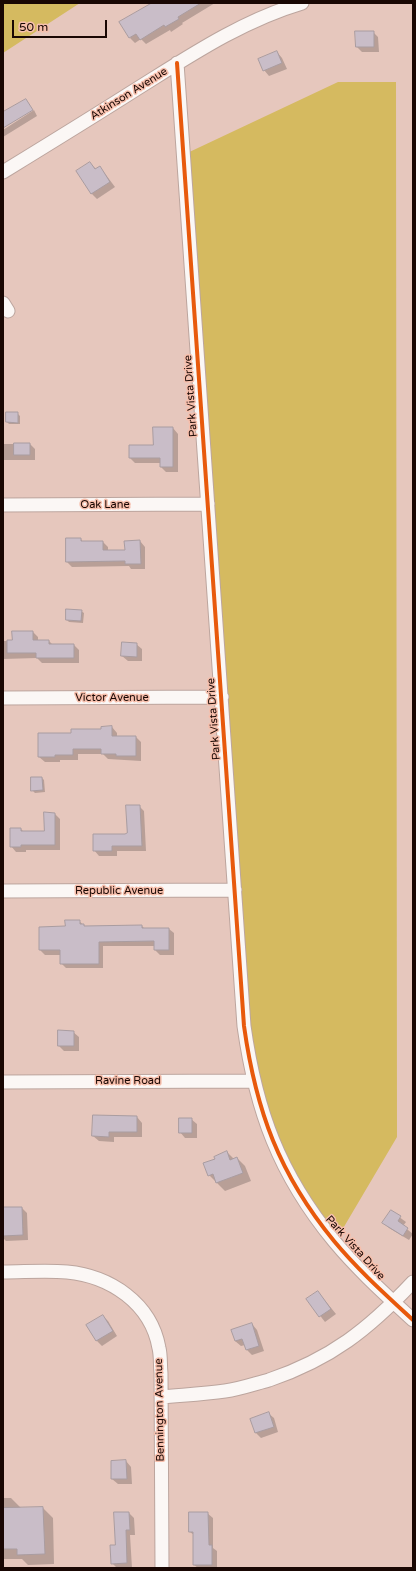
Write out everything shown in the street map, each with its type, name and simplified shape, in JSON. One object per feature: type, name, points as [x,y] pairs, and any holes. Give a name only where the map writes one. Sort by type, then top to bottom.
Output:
[{"type":"street","name":"Atkinson Avenue","points":[[3,172],[177,63],[245,25],[279,10],[302,3]]},
{"type":"street","name":"Park Vista Drive","points":[[177,63],[244,1026],[249,1059],[261,1109],[272,1140],[299,1193],[335,1242],[413,1320]]},
{"type":"street","name":"Oak Lane","points":[[3,505],[208,504]]},
{"type":"street","name":"Victor Avenue","points":[[3,698],[222,697]]},
{"type":"street","name":"Republic Avenue","points":[[3,892],[235,890]]},
{"type":"street","name":"Ravine Road","points":[[3,1082],[254,1081]]},
{"type":"street","name":"Bennington Avenue","points":[[3,1272],[66,1272],[84,1274],[102,1279],[122,1290],[143,1312],[155,1334],[159,1349],[161,1397],[162,1568]]},
{"type":"street","points":[[161,1397],[225,1391],[249,1386],[292,1372],[335,1350],[356,1336],[394,1302],[413,1282]]},
{"type":"shaded area","points":[[3,3],[80,3],[3,53]]},
{"type":"shaded area","points":[[338,82],[396,82],[397,1137],[335,1242],[299,1193],[254,1081],[183,155]]},
{"type":"building","points":[[152,3],[201,3],[178,17],[179,19],[165,27],[164,25],[140,40],[136,34],[129,38],[119,22]]},
{"type":"building","points":[[355,31],[374,31],[374,47],[356,47]]},
{"type":"building","points":[[277,51],[282,63],[263,71],[258,59]]},
{"type":"building","points":[[26,99],[33,110],[3,128],[3,112]]},
{"type":"building","points":[[90,162],[95,169],[100,166],[110,182],[91,194],[76,171]]},
{"type":"building","points":[[6,412],[18,412],[18,423],[6,422]]},
{"type":"building","points":[[153,427],[173,427],[173,467],[160,467],[160,458],[129,458],[129,445],[153,445]]},
{"type":"building","points":[[14,443],[30,443],[30,455],[14,455]]},
{"type":"building","points":[[66,538],[81,538],[81,541],[103,541],[103,550],[125,550],[124,541],[140,540],[141,564],[125,564],[125,561],[66,562]]},
{"type":"building","points":[[66,609],[82,610],[81,621],[66,620]]},
{"type":"building","points":[[12,631],[33,631],[33,640],[49,640],[49,644],[74,644],[74,658],[36,658],[36,653],[7,653],[7,640],[12,640]]},
{"type":"building","points":[[122,642],[137,643],[137,657],[121,656]]},
{"type":"building","points":[[112,726],[112,736],[136,736],[136,756],[101,754],[101,749],[73,749],[73,755],[38,757],[38,733],[71,733],[71,729],[101,729],[101,727]]},
{"type":"building","points":[[31,777],[42,777],[43,790],[31,791]]},
{"type":"building","points":[[126,805],[140,805],[142,846],[112,846],[112,851],[93,851],[93,834],[127,833]]},
{"type":"building","points":[[44,812],[55,813],[55,845],[21,845],[21,847],[10,847],[10,828],[21,828],[21,831],[44,831]]},
{"type":"building","points":[[65,920],[80,920],[80,924],[84,924],[84,926],[142,925],[142,928],[169,928],[169,950],[154,950],[154,941],[99,942],[99,964],[60,964],[60,950],[39,950],[39,927],[65,926]]},
{"type":"building","points":[[58,1030],[74,1031],[74,1046],[58,1046]]},
{"type":"building","points":[[93,1115],[137,1116],[137,1132],[109,1132],[109,1137],[92,1136]]},
{"type":"building","points":[[179,1118],[192,1118],[192,1133],[179,1133]]},
{"type":"building","points":[[227,1151],[230,1160],[237,1157],[243,1173],[216,1183],[213,1174],[208,1176],[203,1163],[215,1159],[214,1157]]},
{"type":"building","points":[[3,1207],[22,1207],[23,1235],[3,1236]]},
{"type":"building","points":[[391,1210],[401,1216],[398,1221],[408,1228],[403,1236],[382,1223]]},
{"type":"building","points":[[318,1291],[331,1309],[319,1317],[306,1299]]},
{"type":"building","points":[[103,1315],[113,1331],[96,1341],[86,1325]]},
{"type":"building","points":[[252,1323],[259,1346],[246,1350],[242,1339],[235,1341],[231,1330]]},
{"type":"building","points":[[269,1412],[274,1427],[255,1433],[250,1419]]},
{"type":"building","points":[[126,1460],[127,1479],[111,1479],[111,1461]]},
{"type":"building","points":[[43,1507],[45,1554],[17,1555],[17,1549],[3,1549],[3,1508]]},
{"type":"building","points":[[114,1512],[129,1512],[130,1530],[126,1530],[127,1563],[111,1564],[110,1545],[115,1545]]},
{"type":"building","points":[[189,1512],[208,1512],[209,1545],[212,1545],[212,1565],[193,1565],[193,1532],[189,1532]]},
{"type":"cycle path","points":[[177,63],[244,1026],[249,1057],[263,1114],[273,1140],[298,1191],[343,1252],[372,1282],[413,1320]]}]
